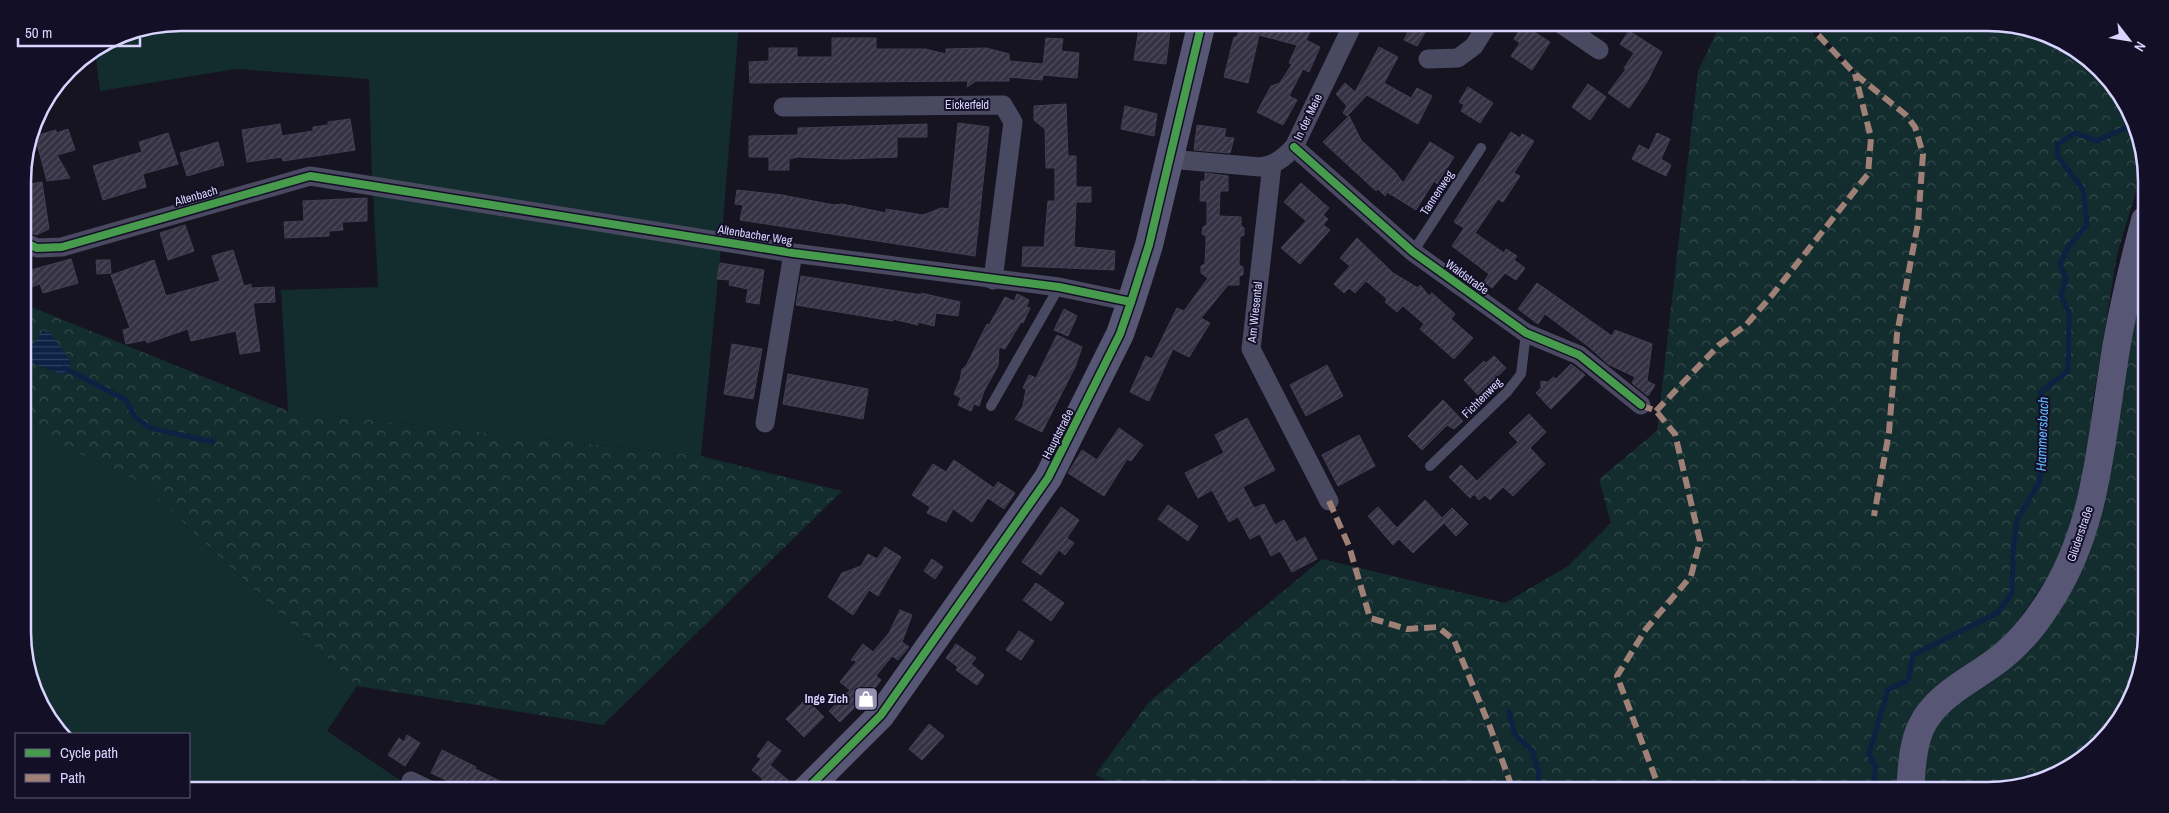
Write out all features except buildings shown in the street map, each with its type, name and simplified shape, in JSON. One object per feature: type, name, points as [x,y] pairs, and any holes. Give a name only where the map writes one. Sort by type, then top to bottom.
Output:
[{"type":"main road","name":"Hauptstraße","points":[[814,782],[880,715],[1048,478],[1120,334],[1131,302],[1149,245],[1200,31]]},
{"type":"main road","name":"Glüderstraße","points":[[1911,781],[1918,738],[1927,717],[1945,697],[2003,656],[2019,640],[2048,605],[2078,545],[2095,486],[2124,304],[2138,248]]},
{"type":"street","name":"In der Meie","points":[[1272,165],[1285,156],[1294,146],[1349,31]]},
{"type":"street","points":[[1428,59],[1458,58],[1474,46],[1483,31]]},
{"type":"street","points":[[1572,31],[1599,50]]},
{"type":"street","name":"Eickerfeld","points":[[783,106],[1003,105],[1013,122],[993,280]]},
{"type":"street","name":"Waldstraße","points":[[1294,146],[1413,252],[1526,334],[1579,356],[1640,405]]},
{"type":"street","points":[[1169,158],[1260,167],[1272,165]]},
{"type":"street","name":"Am Wiesental","points":[[1272,165],[1251,350],[1329,500]]},
{"type":"street","name":"Altenbach","points":[[32,246],[37,248],[62,247],[310,176],[377,188]]},
{"type":"street","name":"Altenbacher Weg","points":[[377,188],[794,253],[1059,287],[1131,302]]},
{"type":"street","name":"Altenbacher Weg","points":[[765,423],[794,253]]},
{"type":"lane","name":"Tannenweg","points":[[1413,252],[1481,148]]},
{"type":"lane","points":[[991,406],[1059,287]]},
{"type":"lane","name":"Fichtenweg","points":[[1430,466],[1507,392],[1521,374],[1526,334]]},
{"type":"green space","points":[[1717,31],[1810,31],[1854,75],[1854,70],[1818,31],[1988,31],[2036,39],[2071,57],[2087,68],[2101,82],[2122,115],[2130,133],[2138,181],[2117,255],[2093,401],[2088,451],[2072,522],[2052,572],[2015,625],[1992,648],[1935,687],[1910,717],[1903,739],[1898,781],[1109,781],[1095,775],[1149,702],[1322,559],[1505,603],[1568,566],[1611,523],[1599,479],[1657,431],[1698,71]]},
{"type":"green space","points":[[172,32],[738,32],[722,233],[372,178],[369,79],[236,69],[100,91],[96,58],[106,51],[133,39],[152,34]]},
{"type":"green space","points":[[373,192],[721,247],[701,456],[288,411],[281,290],[378,287]]},
{"type":"green space","points":[[2138,288],[2138,632],[2135,661],[2130,680],[2122,698],[2101,731],[2079,751],[2054,766],[2036,774],[2017,779],[1997,781],[1922,781],[1930,735],[1955,701],[2063,600]]},
{"type":"green space","points":[[32,307],[288,411],[701,456],[842,491],[603,725],[357,686],[140,482],[31,431]]},
{"type":"green space","points":[[31,431],[140,482],[357,686],[327,731],[403,782],[190,782],[190,733],[70,733],[68,731],[47,698],[39,680],[34,661],[31,632]]},
{"type":"water","points":[[43,330],[50,333],[71,362],[65,375],[32,363],[32,346]]},
{"type":"waterway","name":"Hammersbach","points":[[1874,781],[1876,768],[1869,754],[1888,690],[1908,680],[1913,655],[1997,613],[2012,593],[2013,551],[2017,520],[2040,481],[2041,392],[2068,371],[2069,313],[2061,296],[2066,279],[2060,264],[2068,247],[2087,225],[2083,189],[2058,157],[2057,145],[2075,133],[2097,141],[2127,127]]},
{"type":"waterway","points":[[64,368],[126,400],[135,417],[150,428],[213,442]]},
{"type":"waterway","points":[[1509,712],[1515,735],[1532,750],[1539,773],[1538,781]]},
{"type":"marked path","points":[[1815,31],[1855,74],[1906,115],[1915,127],[1923,154],[1918,223],[1897,334],[1889,432],[1874,516]]},
{"type":"marked path","points":[[1656,411],[1719,345],[1746,325],[1773,294],[1868,174],[1871,138],[1855,74]]},
{"type":"marked path","points":[[1641,405],[1656,411],[1675,434],[1700,541],[1691,576],[1646,629],[1617,676],[1657,781]]},
{"type":"marked path","points":[[1329,501],[1349,546],[1370,618],[1407,629],[1438,627],[1454,640],[1490,727],[1510,781]]},
{"type":"cycle path","points":[[814,782],[881,715],[1048,478],[1120,334],[1131,302],[1149,245],[1200,31]]},
{"type":"cycle path","points":[[1294,147],[1413,252],[1526,333],[1579,355],[1641,405]]},
{"type":"cycle path","points":[[32,246],[37,248],[62,247],[310,176],[793,253],[1059,287],[1131,302]]},
{"type":"place","name":"Inge Zich","points":[[866,699]]}]
